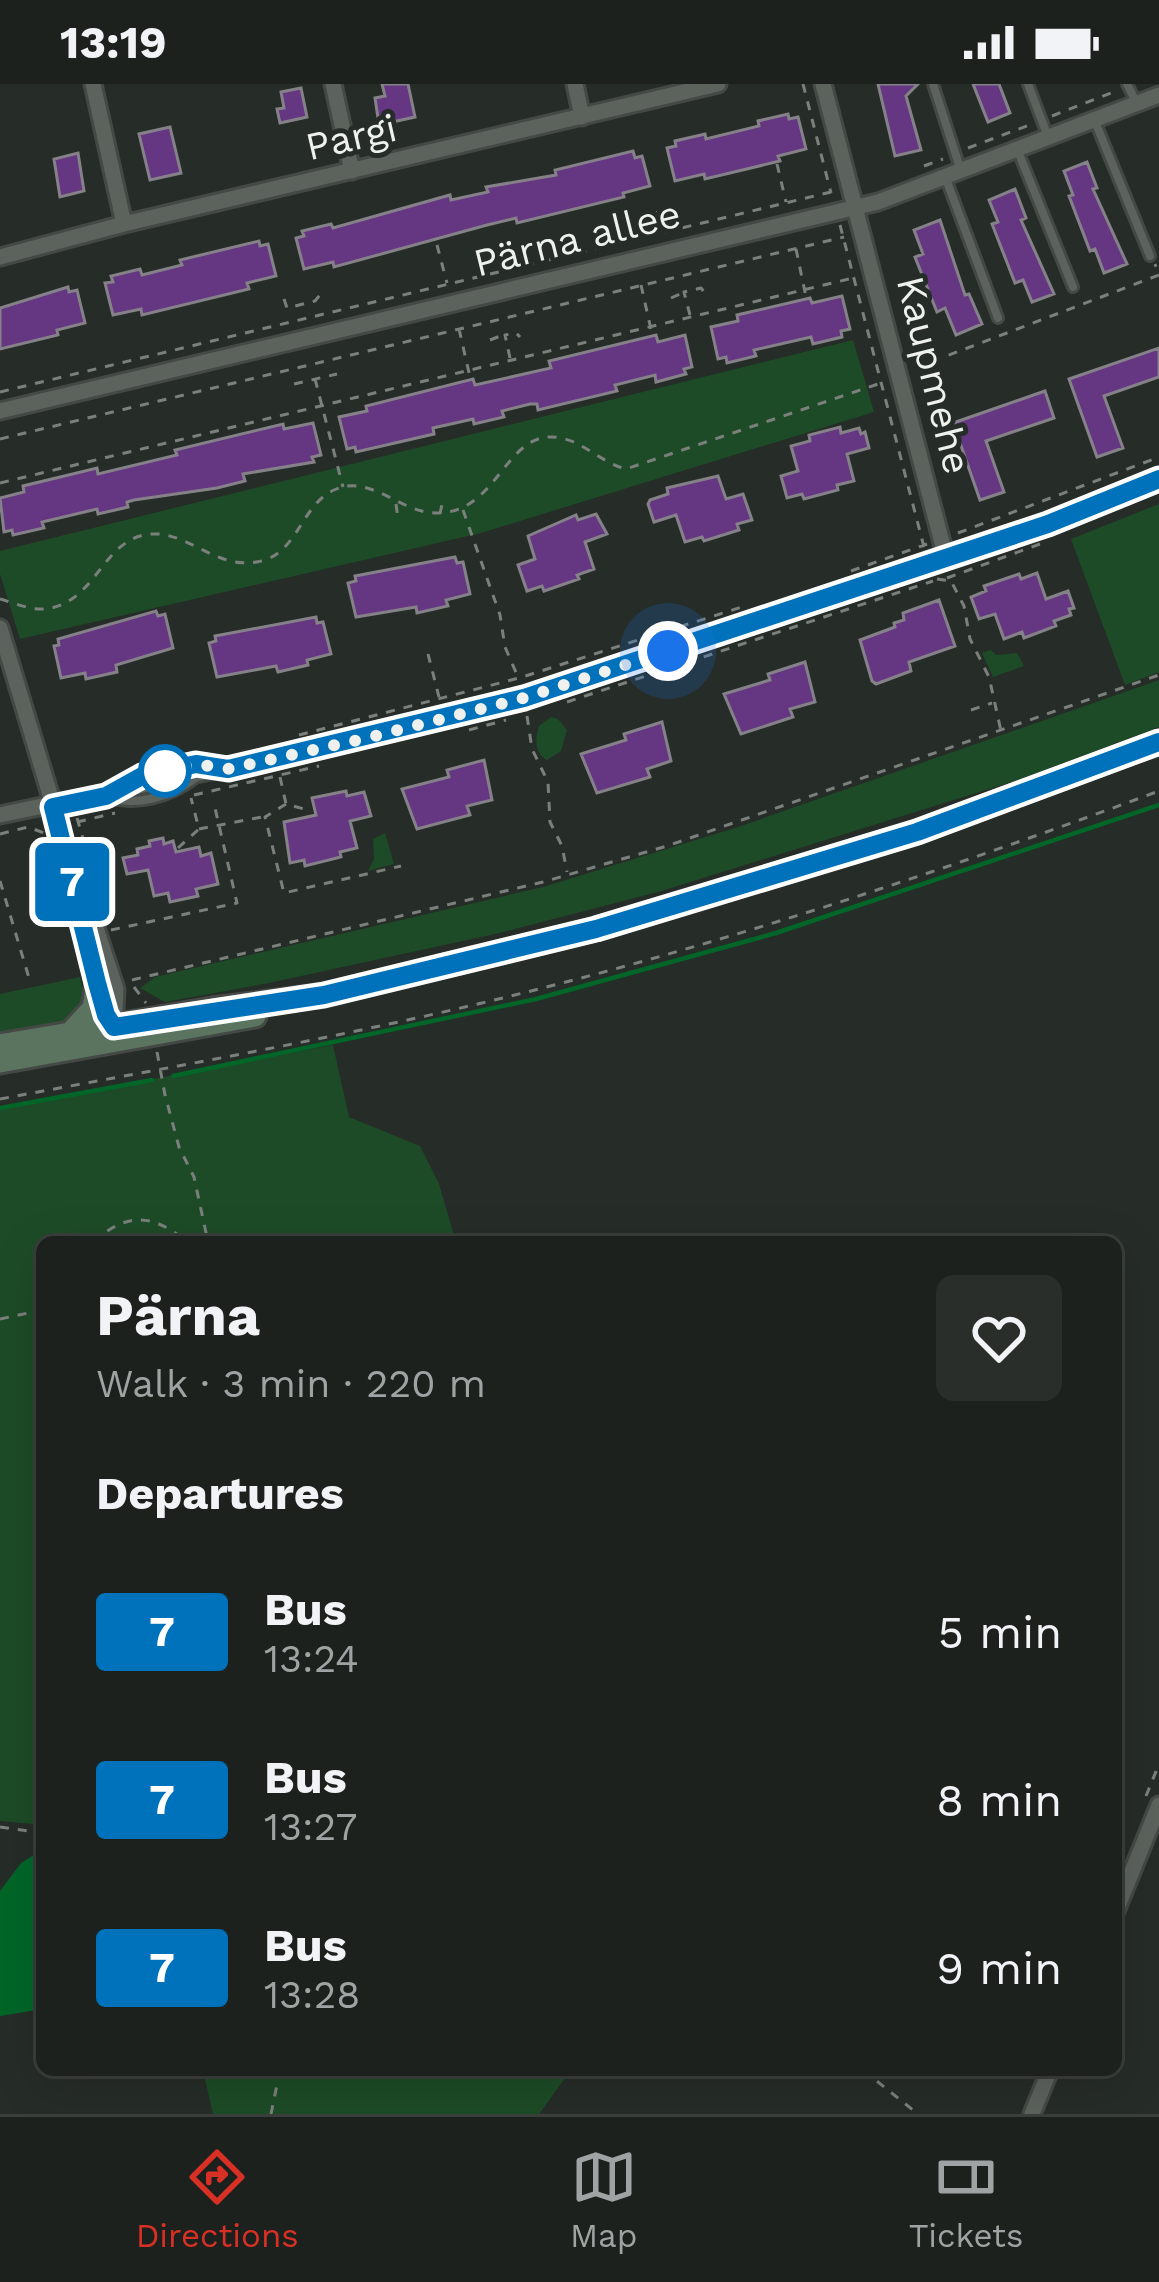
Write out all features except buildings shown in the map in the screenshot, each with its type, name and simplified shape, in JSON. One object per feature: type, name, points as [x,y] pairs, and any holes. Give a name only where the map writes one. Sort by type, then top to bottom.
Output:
[{"type":"main road","points":[[0,1062],[324,995],[596,929],[917,832],[1159,742]]},
{"type":"main road","points":[[69,1034],[93,1008],[97,983]]},
{"type":"main road","points":[[0,1045],[69,1034],[116,1035]]},
{"type":"street","points":[[93,84],[124,224]]},
{"type":"street","points":[[333,84],[352,171]]},
{"type":"street","points":[[574,84],[582,117]]},
{"type":"street","name":"Pargi","points":[[0,257],[718,84]]},
{"type":"street","name":"Kaupmehe","points":[[823,84],[946,558]]},
{"type":"street","name":"Pärna allee","points":[[0,411],[856,207],[1159,95]]},
{"type":"street","points":[[0,815],[199,776],[524,698],[1048,524],[1159,479]]},
{"type":"street","points":[[0,628],[60,832],[106,1015],[116,1035]]},
{"type":"street","points":[[60,832],[116,989],[116,1035]]},
{"type":"street","points":[[1122,1896],[1159,1805]]},
{"type":"street","points":[[1032,2114],[1048,2076]]},
{"type":"lane","points":[[933,84],[953,173],[998,318]]},
{"type":"lane","points":[[1028,84],[1048,137]]},
{"type":"lane","points":[[1127,84],[1136,102]]},
{"type":"lane","points":[[1094,118],[1150,256]]},
{"type":"lane","points":[[1016,147],[1073,287]]},
{"type":"lane","points":[[106,796],[142,776],[196,764],[228,769]]},
{"type":"path","points":[[0,392],[831,192],[803,84]]},
{"type":"path","points":[[777,164],[786,203]]},
{"type":"path","points":[[657,211],[659,216],[683,207]]},
{"type":"path","points":[[836,210],[924,545]]},
{"type":"path","points":[[0,439],[842,237]]},
{"type":"path","points":[[437,245],[448,285]]},
{"type":"path","points":[[796,248],[806,297]]},
{"type":"path","points":[[472,256],[496,255]]},
{"type":"path","points":[[0,599],[44,609],[66,603],[86,589],[123,543],[144,535],[172,535],[214,558],[266,560],[283,549],[316,501],[343,487],[366,485],[412,511],[440,514],[463,508],[485,495],[515,453],[534,440],[560,437],[626,470],[880,384],[1159,275]]},
{"type":"path","points":[[0,483],[853,278]]},
{"type":"path","points":[[640,283],[652,334]]},
{"type":"path","points":[[671,298],[701,288],[704,292]]},
{"type":"path","points":[[284,299],[287,308],[315,301],[324,290]]},
{"type":"path","points":[[684,292],[690,316]]},
{"type":"path","points":[[458,328],[470,373]]},
{"type":"path","points":[[490,340],[516,333],[520,337]]},
{"type":"path","points":[[505,335],[511,360]]},
{"type":"path","points":[[294,384],[337,374]]},
{"type":"path","points":[[315,379],[343,487]]},
{"type":"path","points":[[846,572],[1159,458]]},
{"type":"path","points":[[440,514],[443,499]]},
{"type":"path","points":[[396,502],[398,519]]},
{"type":"path","points":[[98,574],[101,585]]},
{"type":"path","points":[[675,668],[933,578],[947,578],[986,667],[1001,731]]},
{"type":"path","points":[[282,739],[597,656],[746,606]]},
{"type":"path","points":[[428,653],[440,699]]},
{"type":"path","points":[[124,969],[129,980],[543,882],[667,846],[1159,675]]},
{"type":"path","points":[[971,710],[993,703]]},
{"type":"path","points":[[279,775],[286,804]]},
{"type":"path","points":[[0,1099],[160,1072],[485,1002],[920,876],[1159,791]]},
{"type":"path","points":[[191,796],[199,829]]},
{"type":"path","points":[[72,803],[91,865]]},
{"type":"path","points":[[178,848],[199,829],[265,817],[286,804],[311,811]]},
{"type":"path","points":[[115,944],[111,930],[237,903],[215,808]]},
{"type":"path","points":[[265,817],[284,893],[401,866]]},
{"type":"path","points":[[0,834],[28,826],[45,836],[60,832]]},
{"type":"path","points":[[0,881],[29,978]]},
{"type":"path","points":[[160,1072],[179,1148],[194,1177],[207,1236]]},
{"type":"path","points":[[100,1236],[131,1219],[158,1220],[180,1236]]},
{"type":"path","points":[[0,1319],[36,1311]]},
{"type":"path","points":[[0,1827],[36,1832]]},
{"type":"path","points":[[271,2114],[279,2076]]},
{"type":"path","points":[[870,2076],[918,2114]]},
{"type":"shaded area","points":[[853,340],[874,412],[481,533],[20,639],[0,574],[0,551]]},
{"type":"shaded area","points":[[1159,504],[1159,672],[1125,685],[1071,539]]},
{"type":"shaded area","points":[[990,650],[997,655],[1017,653],[1024,666],[993,677],[982,653]]},
{"type":"shaded area","points":[[1159,680],[1159,727],[1021,779],[658,892],[495,934],[269,983],[165,1002],[140,988],[155,977],[543,887],[738,827]]},
{"type":"shaded area","points":[[551,717],[567,730],[561,751],[547,760],[538,750],[537,736],[539,726]]},
{"type":"shaded area","points":[[385,833],[394,864],[368,871],[374,859],[373,839]]},
{"type":"shaded area","points":[[80,977],[86,1001],[69,1018],[48,1027],[0,1033],[0,994]]},
{"type":"shaded area","points":[[333,1045],[349,1117],[420,1146],[439,1184],[454,1236],[36,1236],[36,1824],[0,1821],[0,1108]]},
{"type":"shaded area","points":[[36,1854],[36,2010],[0,2016],[0,1891],[21,1863]]},
{"type":"shaded area","points":[[567,2076],[539,2114],[213,2114],[205,2079]]},
{"type":"waterway","points":[[173,1076],[536,999],[776,933],[1159,805]]},
{"type":"waterway","points":[[0,1108],[152,1080]]},
{"type":"bus line","name":"7","points":[[1159,479],[1048,524],[524,698],[228,769],[196,764],[142,776],[106,796],[53,807],[97,983],[114,1027],[324,995],[596,929],[917,832],[1159,742]]},
{"type":"route","points":[[165,771],[196,764],[228,769],[367,738],[524,698],[668,651]]}]
